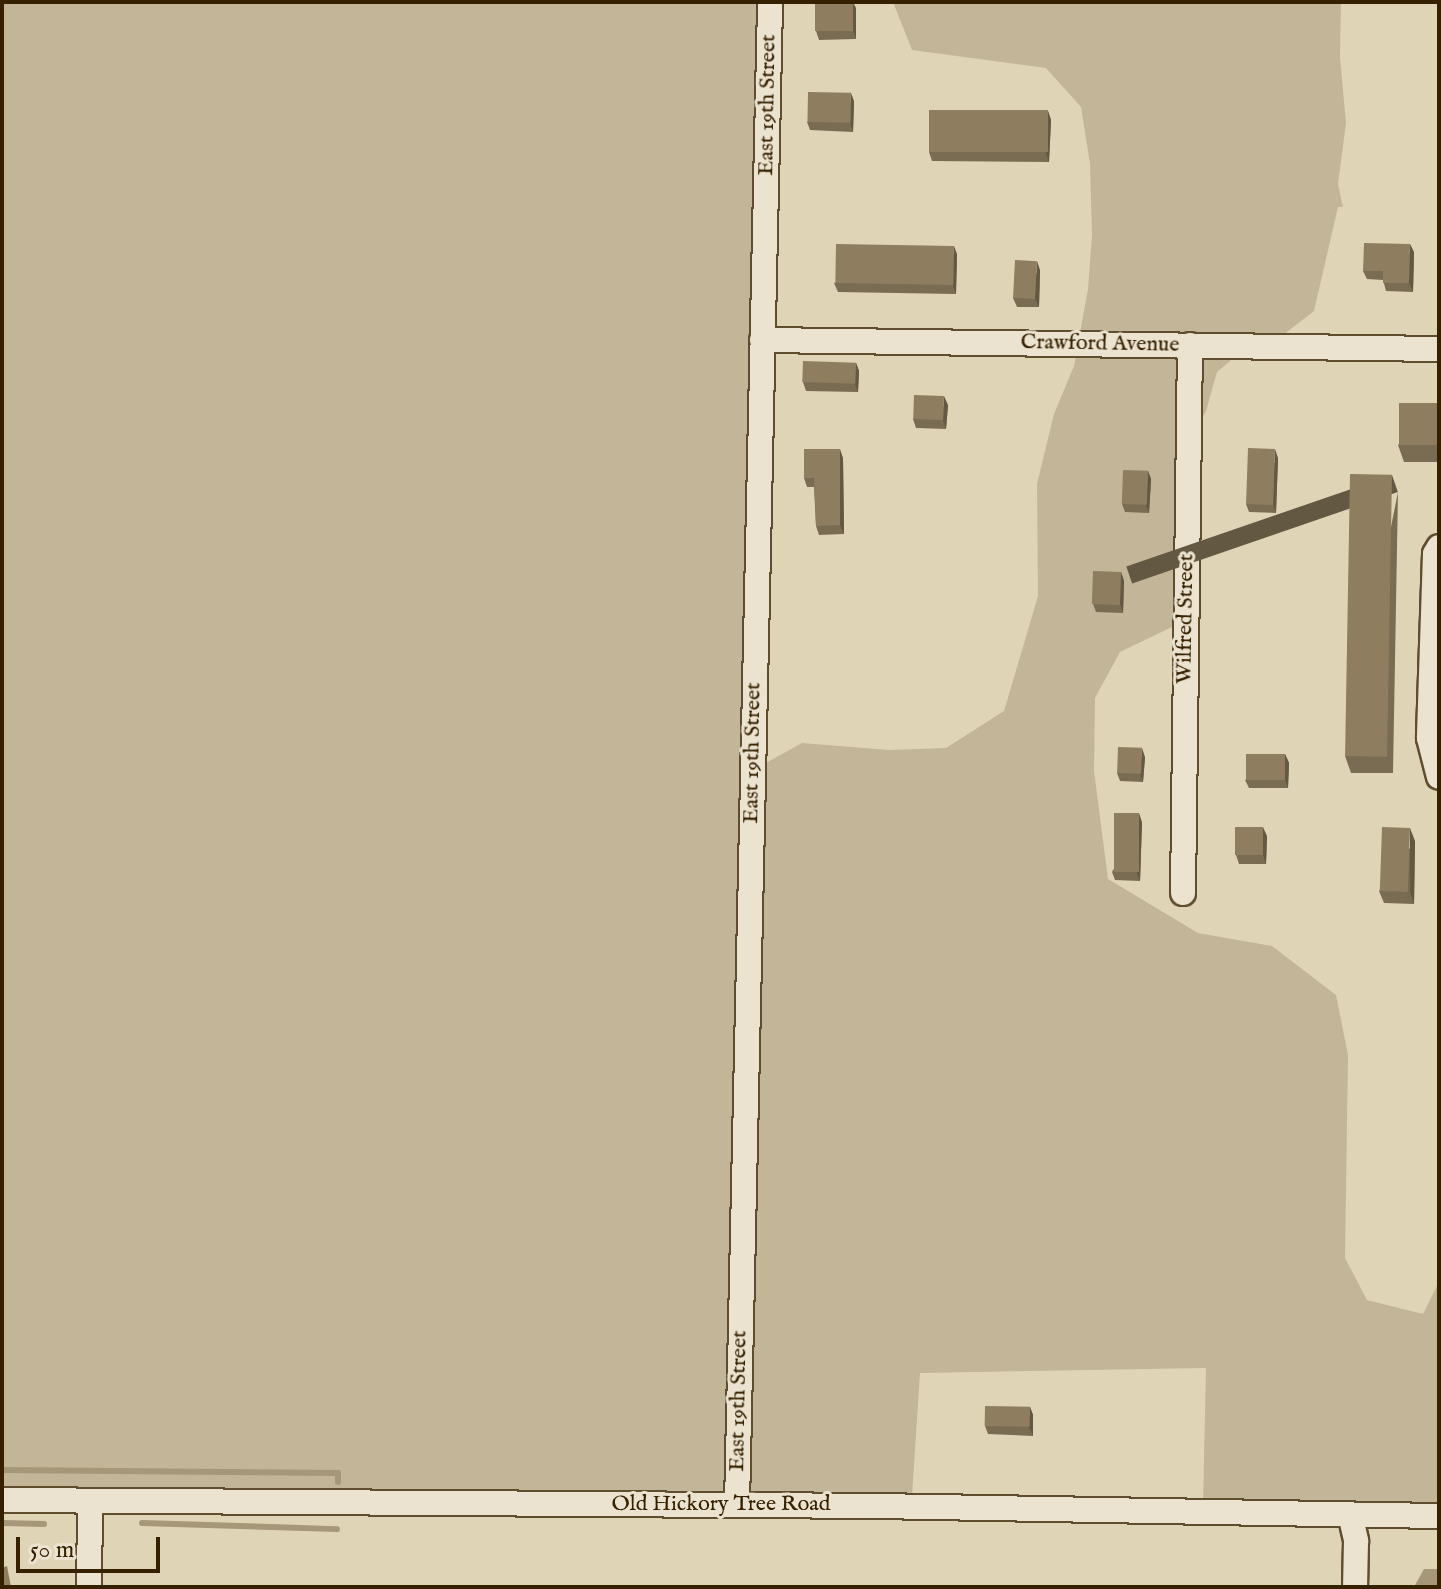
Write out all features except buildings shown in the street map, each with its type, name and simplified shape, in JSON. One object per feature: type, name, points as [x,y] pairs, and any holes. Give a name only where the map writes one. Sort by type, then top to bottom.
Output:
[{"type":"street","name":"East 19th Street","points":[[737,1505],[770,2]]},
{"type":"street","name":"Crawford Avenue","points":[[762,340],[1439,349]]},
{"type":"street","name":"Wilfred Street","points":[[1183,893],[1190,345]]},
{"type":"street","points":[[1439,547],[1435,554],[1429,738],[1439,777]]},
{"type":"street","name":"Old Hickory Tree Road","points":[[2,1500],[90,1503],[737,1505],[1439,1516]]},
{"type":"street","points":[[89,1587],[90,1503]]},
{"type":"street","points":[[1350,1514],[1356,1541],[1355,1587]]},
{"type":"shaded area","points":[[2,2],[778,2],[764,764],[802,743],[889,750],[946,748],[1004,711],[1038,596],[1037,484],[1054,414],[1074,366],[1088,289],[1092,235],[1090,164],[1081,107],[1046,68],[912,50],[893,2],[1341,2],[1340,57],[1346,123],[1338,184],[1343,207],[1338,207],[1314,311],[1274,342],[1243,350],[1217,372],[1206,411],[1190,438],[1194,582],[1174,626],[1120,652],[1095,698],[1094,771],[1108,879],[1198,933],[1272,946],[1336,995],[1348,1055],[1345,1258],[1367,1300],[1423,1314],[1439,1282],[1439,1506],[1203,1503],[1206,1368],[920,1373],[912,1496],[2,1490]]},
{"type":"shaded area","points":[[1424,1569],[1439,1569],[1439,1587],[1414,1587]]},
{"type":"waterway","points":[[2,1470],[338,1473],[338,1482]]},
{"type":"waterway","points":[[2,1523],[44,1524]]},
{"type":"waterway","points":[[142,1523],[337,1529]]}]
